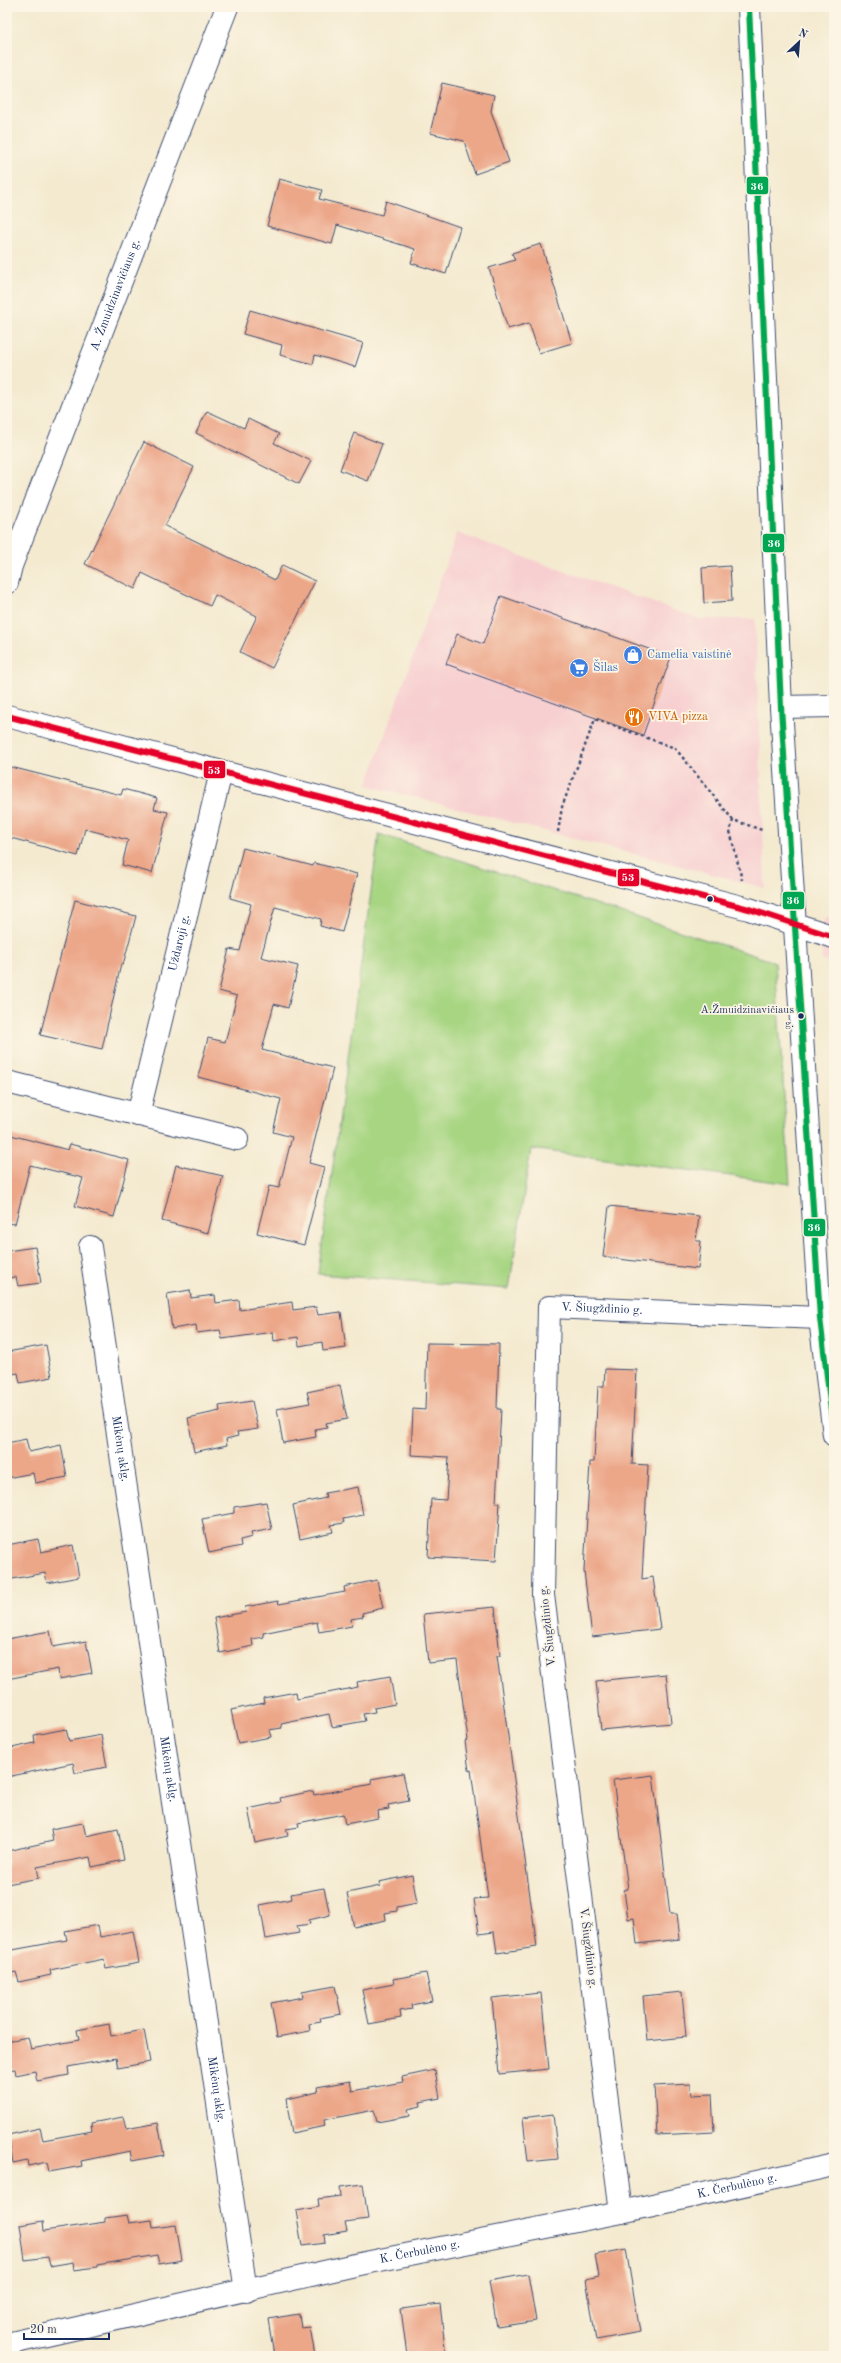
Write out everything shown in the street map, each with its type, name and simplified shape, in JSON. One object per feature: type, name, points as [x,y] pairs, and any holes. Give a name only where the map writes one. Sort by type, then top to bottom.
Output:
[{"type":"street","name":"A. Žmuidzinavičiaus g.","points":[[7,583],[11,566],[227,7]]},
{"type":"street","points":[[749,7],[781,707],[820,1318],[834,1435]]},
{"type":"street","points":[[781,707],[834,706]]},
{"type":"street","points":[[7,716],[749,909],[834,937]]},
{"type":"street","name":"Uždaroji g.","points":[[138,1115],[221,772]]},
{"type":"street","points":[[7,1082],[237,1138]]},
{"type":"street","name":"Mikėnų aklg.","points":[[90,1247],[246,2291]]},
{"type":"street","name":"V. Šiugždinio g.","points":[[621,2212],[543,1595],[549,1308],[820,1318]]},
{"type":"street","name":"K. Čerbulėno g.","points":[[7,2344],[246,2291],[355,2265],[621,2212],[834,2165]]},
{"type":"path","points":[[554,859],[562,807],[594,718],[676,748],[733,820],[775,834],[790,834]]},
{"type":"path","points":[[733,820],[730,831],[749,909]]},
{"type":"shaded area","points":[[457,533],[699,619],[755,619],[765,888],[367,785]]},
{"type":"shaded area","points":[[834,915],[834,965],[822,960],[824,918]]},
{"type":"green space","points":[[379,834],[775,962],[790,1184],[531,1149],[509,1289],[318,1274]]},
{"type":"building","points":[[442,83],[494,95],[491,111],[509,162],[475,174],[464,141],[430,133]]},
{"type":"building","points":[[279,179],[322,190],[319,199],[382,215],[386,201],[460,227],[446,274],[411,263],[415,249],[337,225],[332,244],[267,226]]},
{"type":"building","points":[[541,244],[572,343],[539,353],[529,323],[508,329],[489,268],[515,260],[512,253]]},
{"type":"building","points":[[250,310],[363,343],[355,367],[315,355],[313,364],[280,355],[282,345],[243,334]]},
{"type":"building","points":[[207,411],[244,428],[248,419],[279,434],[274,443],[311,461],[299,484],[196,433]]},
{"type":"building","points":[[354,433],[382,444],[368,481],[340,470]]},
{"type":"building","points":[[144,442],[194,467],[165,526],[275,580],[282,565],[315,581],[272,668],[240,652],[257,616],[215,595],[210,606],[142,573],[135,589],[85,564]]},
{"type":"building","points":[[730,566],[732,601],[704,603],[702,568]]},
{"type":"building","name":"Šilas","points":[[501,596],[671,657],[643,735],[446,664],[457,634],[483,644]]},
{"type":"building","points":[[7,766],[121,795],[123,789],[157,798],[154,809],[168,812],[152,873],[122,865],[128,840],[85,829],[78,856],[7,837]]},
{"type":"building","points":[[243,848],[313,866],[314,863],[357,874],[342,932],[320,926],[321,919],[275,907],[261,957],[298,966],[288,1008],[274,1004],[262,1050],[333,1068],[309,1163],[324,1167],[304,1245],[257,1233],[269,1186],[279,1188],[292,1137],[273,1132],[281,1099],[198,1077],[208,1038],[225,1042],[237,996],[219,991],[229,949],[240,951],[251,904],[230,898]]},
{"type":"building","points":[[75,900],[136,916],[123,965],[121,964],[102,1049],[40,1035]]},
{"type":"building","points":[[7,1134],[68,1150],[70,1144],[129,1160],[114,1217],[75,1206],[83,1178],[30,1165],[15,1224],[7,1223]]},
{"type":"building","points":[[176,1165],[223,1176],[208,1233],[162,1221]]},
{"type":"building","points":[[609,1206],[699,1216],[696,1241],[701,1241],[698,1269],[603,1257]]},
{"type":"building","points":[[35,1247],[41,1283],[18,1286],[16,1277],[7,1278],[7,1251]]},
{"type":"building","points":[[190,1290],[191,1298],[215,1295],[216,1303],[239,1300],[240,1310],[292,1302],[293,1310],[316,1307],[318,1315],[341,1312],[346,1348],[323,1351],[322,1342],[299,1346],[298,1337],[274,1341],[273,1332],[222,1339],[220,1330],[197,1333],[196,1325],[172,1329],[167,1294]]},
{"type":"building","points":[[427,1343],[499,1344],[497,1409],[501,1409],[496,1503],[500,1503],[496,1561],[428,1557],[431,1499],[446,1500],[449,1457],[411,1455],[413,1409],[425,1410]]},
{"type":"building","points":[[46,1345],[52,1377],[20,1383],[18,1373],[7,1375],[7,1352]]},
{"type":"building","points":[[605,1369],[637,1370],[632,1464],[648,1465],[642,1579],[653,1577],[660,1629],[592,1637],[584,1571],[590,1462],[594,1462],[598,1386],[604,1386]]},
{"type":"building","points":[[340,1385],[347,1419],[326,1423],[327,1427],[315,1429],[316,1437],[283,1443],[277,1409],[310,1403],[307,1392]]},
{"type":"building","points":[[252,1401],[258,1429],[237,1432],[238,1436],[226,1439],[227,1445],[194,1452],[188,1418],[220,1411],[219,1406]]},
{"type":"building","points":[[26,1439],[29,1452],[61,1445],[67,1477],[35,1483],[33,1473],[7,1478],[7,1443]]},
{"type":"building","points":[[358,1487],[363,1515],[343,1519],[344,1523],[331,1525],[333,1532],[300,1539],[293,1505],[326,1498],[325,1493]]},
{"type":"building","points":[[266,1502],[272,1529],[251,1533],[252,1537],[240,1540],[241,1546],[209,1553],[202,1519],[234,1513],[234,1507]]},
{"type":"building","points":[[38,1539],[41,1552],[73,1545],[79,1577],[47,1583],[45,1573],[7,1580],[7,1545]]},
{"type":"building","points":[[377,1580],[383,1608],[362,1613],[363,1617],[351,1619],[352,1626],[319,1632],[317,1622],[263,1633],[264,1637],[252,1639],[253,1646],[220,1653],[214,1618],[246,1612],[245,1607],[278,1601],[279,1604],[345,1592],[344,1587]]},
{"type":"building","points":[[495,1607],[500,1656],[497,1656],[537,1947],[497,1953],[494,1932],[479,1934],[474,1899],[488,1898],[471,1770],[469,1771],[465,1741],[468,1740],[457,1660],[428,1663],[423,1614]]},
{"type":"building","points":[[50,1631],[53,1647],[86,1641],[92,1673],[59,1679],[58,1669],[7,1679],[7,1639]]},
{"type":"building","points":[[666,1674],[671,1723],[601,1730],[596,1681]]},
{"type":"building","points":[[390,1676],[395,1704],[374,1708],[375,1712],[363,1714],[365,1721],[332,1727],[329,1714],[281,1724],[282,1728],[269,1730],[271,1737],[238,1743],[231,1710],[264,1703],[263,1698],[296,1692],[297,1699],[358,1687],[357,1682]]},
{"type":"building","points":[[66,1729],[69,1741],[101,1735],[107,1767],[75,1773],[73,1763],[7,1777],[7,1749],[35,1743],[34,1735]]},
{"type":"building","points":[[403,1773],[409,1801],[388,1805],[389,1809],[377,1811],[378,1818],[345,1824],[343,1814],[298,1823],[299,1827],[286,1829],[288,1836],[255,1843],[248,1809],[281,1802],[280,1798],[313,1791],[314,1795],[372,1784],[371,1779]]},
{"type":"building","points":[[653,1775],[670,1914],[677,1914],[680,1939],[637,1944],[634,1918],[628,1919],[624,1890],[628,1889],[613,1780]]},
{"type":"building","points":[[83,1823],[86,1836],[118,1829],[124,1860],[92,1867],[90,1857],[37,1867],[39,1878],[7,1884],[7,1851],[53,1841],[51,1829]]},
{"type":"building","points":[[412,1875],[417,1903],[397,1907],[397,1911],[385,1913],[386,1920],[354,1927],[347,1893],[380,1886],[379,1882]]},
{"type":"building","points":[[324,1888],[330,1915],[309,1920],[310,1924],[297,1926],[299,1933],[266,1939],[260,1905],[292,1899],[291,1894]]},
{"type":"building","points":[[98,1925],[100,1937],[133,1931],[139,1963],[106,1969],[104,1959],[50,1970],[51,1975],[19,1982],[16,1972],[7,1974],[7,1951],[67,1940],[65,1931]]},
{"type":"building","points":[[426,1973],[432,2001],[411,2005],[412,2009],[400,2011],[401,2018],[369,2024],[362,1990],[394,1984],[393,1979]]},
{"type":"building","points":[[335,1986],[341,2014],[320,2018],[321,2022],[309,2024],[310,2031],[277,2037],[271,2003],[303,1997],[302,1992]]},
{"type":"building","points":[[682,1992],[686,2037],[647,2041],[643,1996]]},
{"type":"building","points":[[541,1993],[549,2069],[499,2074],[492,1998]]},
{"type":"building","points":[[109,2024],[111,2036],[144,2030],[150,2062],[118,2068],[116,2058],[68,2067],[69,2075],[37,2081],[35,2071],[16,2075],[15,2069],[7,2070],[7,2041],[28,2037],[31,2049],[79,2040],[77,2030]]},
{"type":"building","points":[[435,2070],[440,2098],[420,2102],[421,2106],[408,2109],[410,2116],[377,2122],[374,2110],[324,2120],[325,2126],[292,2133],[286,2099],[318,2092],[317,2087],[350,2081],[352,2091],[403,2082],[402,2077]]},
{"type":"building","points":[[691,2084],[692,2095],[712,2094],[714,2132],[657,2135],[654,2086]]},
{"type":"building","points":[[553,2114],[558,2159],[528,2162],[523,2118]]},
{"type":"building","points":[[123,2117],[126,2129],[158,2123],[164,2155],[132,2161],[130,2151],[81,2161],[82,2166],[49,2172],[47,2162],[28,2166],[27,2160],[13,2163],[8,2135],[40,2128],[43,2140],[92,2131],[91,2123]]},
{"type":"building","points":[[363,2184],[368,2219],[345,2222],[347,2231],[324,2235],[325,2243],[302,2246],[296,2211],[319,2207],[318,2199],[341,2196],[340,2187]]},
{"type":"building","points":[[127,2215],[129,2223],[152,2220],[153,2228],[176,2225],[182,2260],[159,2264],[157,2255],[74,2270],[73,2262],[50,2266],[48,2257],[25,2260],[20,2225],[43,2221],[44,2231],[105,2222],[105,2218]]},
{"type":"building","points":[[626,2249],[640,2332],[596,2340],[586,2279],[599,2276],[595,2255]]},
{"type":"building","points":[[528,2274],[536,2321],[497,2327],[489,2281]]},
{"type":"building","points":[[440,2304],[446,2356],[407,2356],[401,2309]]},
{"type":"building","points":[[299,2314],[301,2328],[310,2327],[315,2356],[274,2356],[268,2319]]},
{"type":"transit line","name":"36","points":[[749,7],[781,707],[820,1318],[834,1435]]},
{"type":"transit line","name":"53","points":[[7,716],[749,909],[834,937]]},
{"type":"place","name":"Camelia vaistinė","points":[[633,655]]},
{"type":"place","name":"Šilas","points":[[579,668]]},
{"type":"place","name":"VIVA pizza","points":[[634,717]]},
{"type":"place","name":"A.Žmuidzinavičiaus g.","points":[[801,1016]]}]
